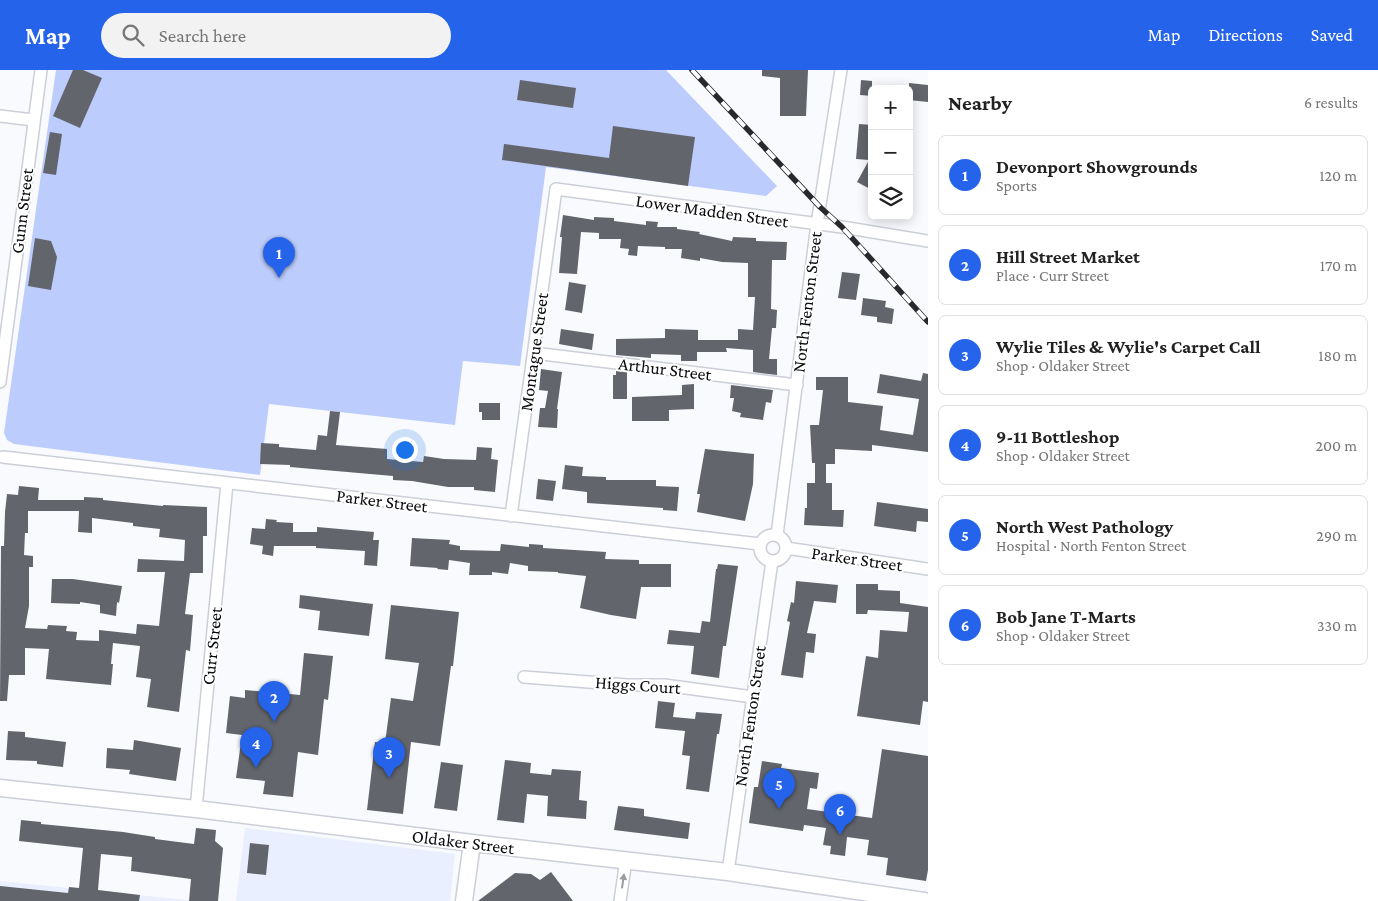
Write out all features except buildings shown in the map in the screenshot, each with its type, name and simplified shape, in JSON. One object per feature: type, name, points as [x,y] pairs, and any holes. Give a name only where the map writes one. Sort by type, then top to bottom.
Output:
[{"type":"main road","name":"Oldaker Street","points":[[0,788],[196,809],[728,872],[924,901]]},
{"type":"main road","points":[[464,901],[472,843]]},
{"type":"street","name":"Gunn Street","points":[[0,382],[41,70]]},
{"type":"street","name":"North Fenton Street","points":[[777,535],[817,224],[841,70]]},
{"type":"street","points":[[0,116],[33,120]]},
{"type":"street","name":"Lower Madden Street","points":[[556,189],[928,241]]},
{"type":"street","name":"Montague Street","points":[[511,516],[556,189]]},
{"type":"street","name":"Arthur Street","points":[[534,353],[797,385]]},
{"type":"street","name":"Parker Street","points":[[1,455],[760,544]]},
{"type":"street","name":"Curr Street","points":[[196,809],[227,483]]},
{"type":"street","points":[[777,535],[784,541],[786,548],[782,556],[772,561],[768,560],[761,553],[760,544],[768,536],[777,535]]},
{"type":"street","name":"Parker Street","points":[[786,548],[928,569]]},
{"type":"street","name":"North Fenton Street","points":[[728,872],[772,561]]},
{"type":"street","name":"Higgs Court","points":[[524,677],[627,685],[664,685],[753,697]]},
{"type":"street","points":[[620,901],[626,860]]},
{"type":"shaded area","points":[[56,70],[666,70],[777,186],[766,196],[546,167],[520,366],[463,361],[455,425],[269,404],[260,475],[14,444],[7,440],[4,433]]},
{"type":"shaded area","points":[[245,828],[455,854],[450,901],[236,901]]},
{"type":"shaded area","points":[[0,881],[197,901],[0,901]]},
{"type":"railway","points":[[692,70],[820,207],[842,227],[928,322]]},
{"type":"place","name":"Devonport Showgrounds","points":[[279,278]]},
{"type":"place","name":"Hill Street Market","points":[[274,722]]},
{"type":"place","name":"9-11 Bottleshop","points":[[256,768]]},
{"type":"place","name":"Wylie Tiles & Wylie's Carpet Call","points":[[389,778]]},
{"type":"place","name":"North West Pathology","points":[[779,809]]},
{"type":"place","name":"Bob Jane T-Marts","points":[[840,835]]}]
